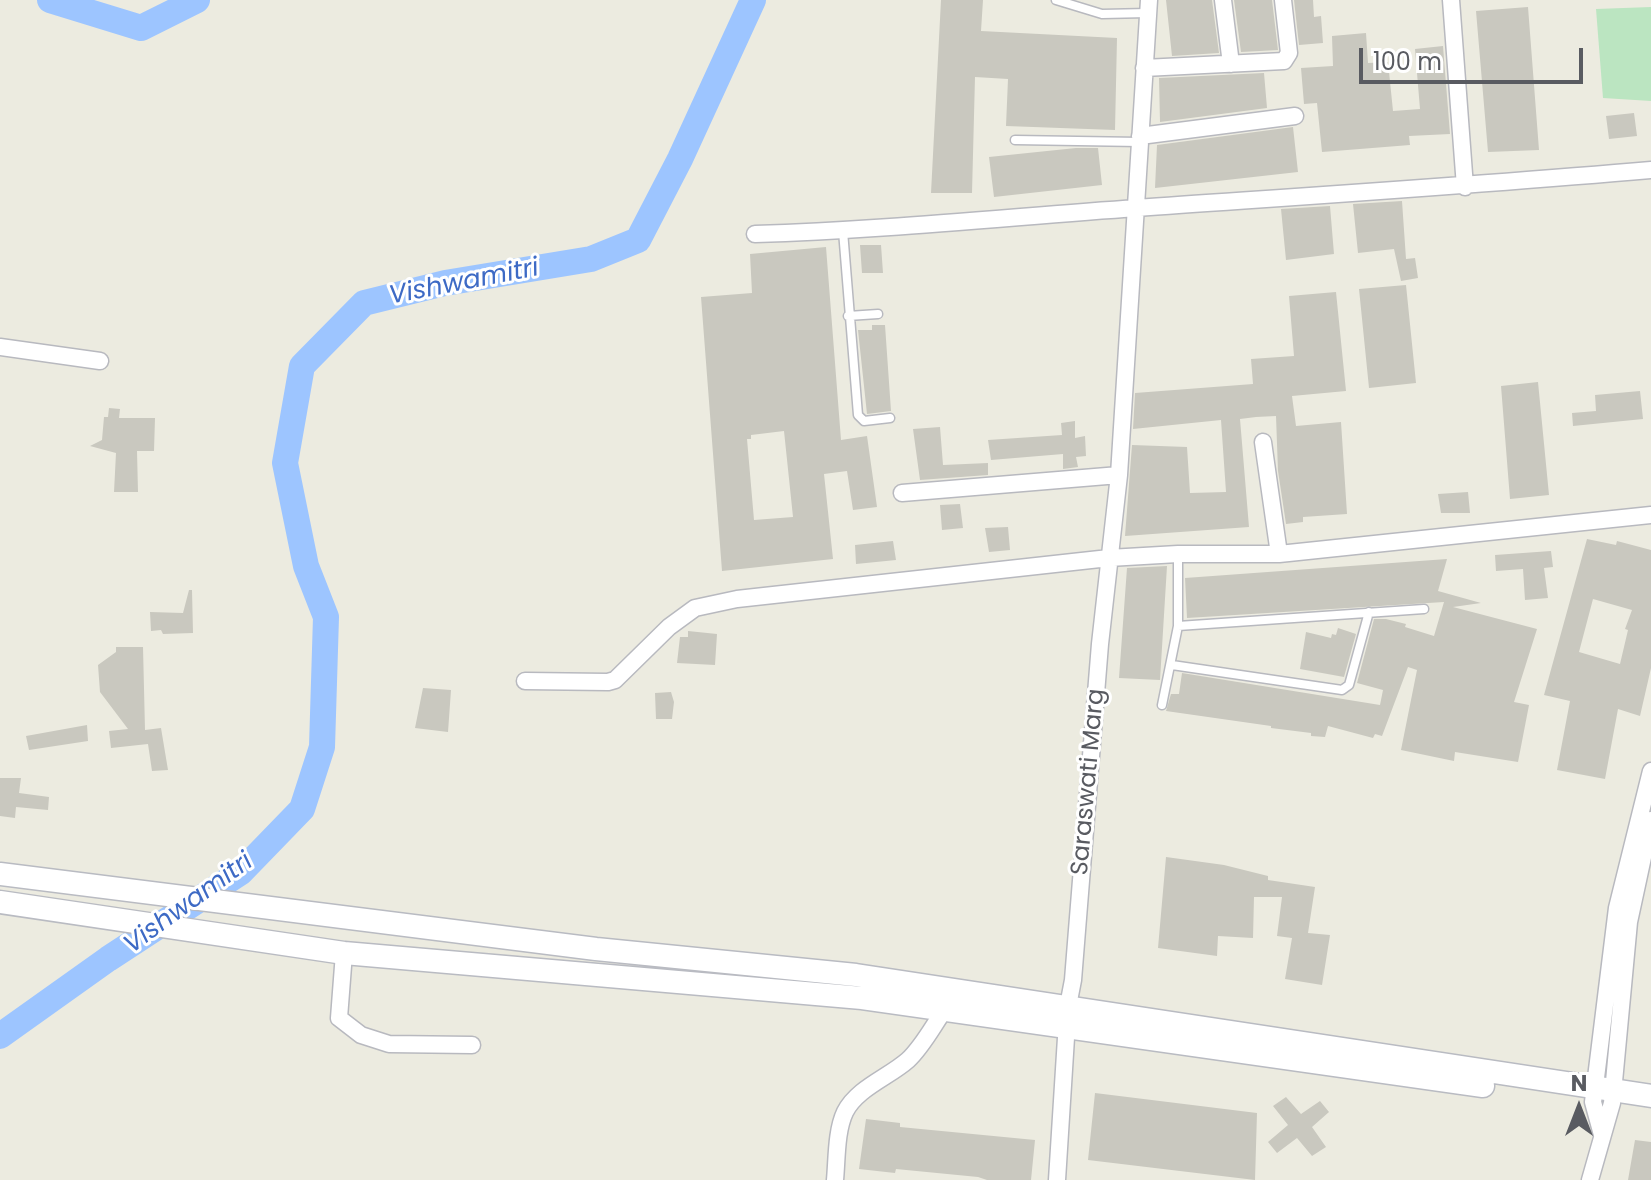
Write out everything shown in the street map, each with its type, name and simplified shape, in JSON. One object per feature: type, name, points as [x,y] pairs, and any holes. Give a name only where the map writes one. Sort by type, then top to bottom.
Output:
[{"type":"main road","points":[[0,874],[596,949],[856,975],[1068,1016],[1604,1096],[1651,1109]]},
{"type":"main road","points":[[0,902],[344,953],[862,998],[945,1009],[1068,1016]]},
{"type":"main road","points":[[1604,1096],[1651,1096]]},
{"type":"street","points":[[1223,0],[1231,64]]},
{"type":"street","points":[[1144,68],[1278,62],[1288,58],[1283,0]]},
{"type":"street","points":[[1451,0],[1465,187]]},
{"type":"street","name":"Saraswati Marg","points":[[1057,1180],[1068,1016],[1119,475],[1148,6]]},
{"type":"street","points":[[1140,139],[1295,116]]},
{"type":"street","points":[[755,234],[843,231],[1465,187],[1651,170]]},
{"type":"street","points":[[0,347],[100,361]]},
{"type":"street","points":[[1263,442],[1279,554]]},
{"type":"street","points":[[902,493],[1119,475]]},
{"type":"street","points":[[525,681],[615,680],[669,627],[702,605],[1109,558],[1279,554],[1651,515]]},
{"type":"street","points":[[1590,1180],[1602,1135],[1617,908],[1651,771]]},
{"type":"street","points":[[1604,1096],[1629,922],[1651,820]]},
{"type":"street","points":[[344,953],[339,1018],[361,1035],[389,1044],[472,1045]]},
{"type":"street","points":[[835,1180],[845,1112],[853,1099],[915,1053],[945,1009]]},
{"type":"lane","points":[[1056,0],[1102,14],[1148,6]]},
{"type":"lane","points":[[1015,140],[1140,139]]},
{"type":"lane","points":[[843,231],[858,415],[864,421],[890,418]]},
{"type":"lane","points":[[848,316],[878,314]]},
{"type":"lane","points":[[1162,705],[1178,626],[1178,554]]},
{"type":"lane","points":[[1178,626],[1424,609]]},
{"type":"lane","points":[[1172,665],[1342,690],[1349,685],[1369,612]]},
{"type":"green space","points":[[1651,7],[1651,101],[1603,98],[1596,9]]},
{"type":"building","points":[[941,0],[983,0],[981,31],[1117,38],[1115,130],[1006,126],[1008,79],[975,77],[972,193],[931,193]]},
{"type":"building","points":[[1166,0],[1212,0],[1219,53],[1172,56]]},
{"type":"building","points":[[1234,0],[1272,0],[1278,50],[1241,52]]},
{"type":"building","points":[[1294,0],[1313,0],[1314,17],[1321,16],[1323,43],[1299,45]]},
{"type":"building","points":[[1528,7],[1539,150],[1488,152],[1476,11]]},
{"type":"building","points":[[1366,33],[1368,63],[1388,62],[1393,111],[1420,109],[1415,49],[1443,46],[1450,134],[1409,136],[1410,145],[1322,152],[1317,103],[1304,104],[1301,68],[1333,66],[1332,36]]},
{"type":"building","points":[[1264,73],[1267,108],[1160,122],[1159,78]]},
{"type":"building","points":[[1634,113],[1637,136],[1609,139],[1606,116]]},
{"type":"building","points":[[1293,127],[1298,172],[1155,188],[1157,145]]},
{"type":"building","points":[[1098,148],[1102,185],[994,197],[989,157]]},
{"type":"building","points":[[1402,201],[1406,259],[1415,258],[1418,278],[1401,281],[1394,249],[1358,253],[1353,204]]},
{"type":"building","points":[[1330,206],[1334,254],[1286,260],[1281,209]]},
{"type":"building","points":[[860,245],[881,245],[883,273],[862,273]]},
{"type":"building","points":[[826,247],[841,440],[867,436],[877,507],[853,510],[847,471],[824,474],[833,559],[722,571],[701,297],[752,293],[750,254]],"holes":[[[784,431],[793,517],[754,520],[747,439],[751,439],[751,435]]]},
{"type":"building","points":[[1406,285],[1416,383],[1369,388],[1359,289]]},
{"type":"building","points":[[1336,292],[1346,391],[1292,396],[1296,426],[1341,422],[1347,514],[1303,517],[1303,522],[1286,524],[1278,471],[1276,416],[1256,417],[1240,419],[1249,527],[1125,536],[1132,445],[1187,447],[1190,493],[1226,492],[1221,420],[1133,429],[1135,393],[1253,384],[1251,359],[1294,356],[1289,296]]},
{"type":"building","points":[[872,325],[885,325],[891,411],[867,414],[858,330],[872,330]]},
{"type":"building","points":[[1538,382],[1549,495],[1510,499],[1501,386]]},
{"type":"building","points":[[1640,391],[1643,419],[1573,426],[1572,413],[1596,411],[1595,395]]},
{"type":"building","points":[[109,408],[120,409],[119,418],[155,418],[154,451],[137,451],[138,492],[114,492],[116,453],[90,446],[102,440],[104,417],[108,417]]},
{"type":"building","points":[[1075,421],[1075,438],[1085,436],[1086,456],[1076,457],[1078,467],[1063,469],[1063,454],[991,460],[988,440],[1062,435],[1061,423]]},
{"type":"building","points":[[940,427],[943,465],[988,463],[988,475],[920,480],[913,429]]},
{"type":"building","points":[[1468,492],[1470,513],[1441,513],[1438,494]]},
{"type":"building","points":[[960,504],[963,528],[942,530],[940,505]]},
{"type":"building","points":[[1008,527],[1010,550],[989,552],[985,528]]},
{"type":"building","points":[[1587,539],[1616,545],[1617,541],[1651,550],[1651,668],[1640,716],[1618,709],[1605,779],[1557,770],[1570,701],[1544,695]],"holes":[[[1593,599],[1632,610],[1625,629],[1628,630],[1620,664],[1579,652]]]},
{"type":"building","points":[[893,541],[896,560],[856,564],[855,545]]},
{"type":"building","points":[[1551,551],[1553,567],[1544,568],[1548,598],[1525,600],[1523,569],[1496,571],[1495,555]]},
{"type":"building","points":[[1447,559],[1438,591],[1481,603],[1453,607],[1537,629],[1514,702],[1529,705],[1518,762],[1455,752],[1454,761],[1401,750],[1417,670],[1408,667],[1382,736],[1375,734],[1373,738],[1328,726],[1325,737],[1311,736],[1311,733],[1271,726],[1166,711],[1171,694],[1179,694],[1182,673],[1380,705],[1383,690],[1357,683],[1374,619],[1406,624],[1405,627],[1434,636],[1444,602],[1187,618],[1185,578]]},
{"type":"building","points":[[1167,566],[1160,680],[1119,678],[1127,568]]},
{"type":"building","points":[[189,590],[192,590],[193,633],[163,634],[161,630],[151,631],[150,612],[183,613]]},
{"type":"building","points":[[1338,628],[1356,634],[1344,677],[1300,669],[1306,632],[1331,638]]},
{"type":"building","points":[[688,631],[717,634],[715,665],[677,663],[680,637],[688,637]]},
{"type":"building","points":[[116,647],[143,647],[145,730],[161,728],[168,770],[152,771],[148,744],[111,748],[109,731],[128,729],[100,692],[98,665],[116,652]]},
{"type":"building","points":[[423,688],[451,690],[448,732],[415,728]]},
{"type":"building","points":[[671,692],[674,702],[672,719],[656,719],[655,693]]},
{"type":"building","points":[[87,725],[88,741],[29,750],[26,736]]},
{"type":"building","points":[[0,778],[21,778],[19,793],[49,797],[48,810],[16,807],[15,818],[0,816]]},
{"type":"building","points":[[1166,857],[1224,865],[1268,876],[1268,880],[1315,887],[1308,933],[1330,935],[1322,985],[1285,979],[1292,938],[1277,936],[1282,897],[1254,897],[1253,938],[1218,936],[1217,956],[1158,948]]},
{"type":"building","points":[[1095,1093],[1257,1113],[1255,1180],[1088,1160]]},
{"type":"building","points":[[1286,1097],[1301,1114],[1320,1101],[1329,1112],[1312,1127],[1326,1147],[1312,1156],[1297,1138],[1277,1153],[1268,1142],[1288,1125],[1273,1106]]},
{"type":"building","points":[[866,1119],[900,1123],[900,1127],[1035,1140],[1031,1180],[987,1180],[896,1169],[895,1173],[859,1169]]},
{"type":"building","points":[[1635,1140],[1651,1142],[1651,1180],[1628,1180]]},
{"type":"waterway","name":"Vishwamitri","points":[[50,0],[141,28],[197,0]]},
{"type":"waterway","name":"Vishwamitri","points":[[0,1036],[108,959],[241,872],[302,809],[322,747],[326,617],[306,566],[285,463],[302,366],[364,303],[445,283],[591,259],[638,240],[680,159],[753,0]]}]
